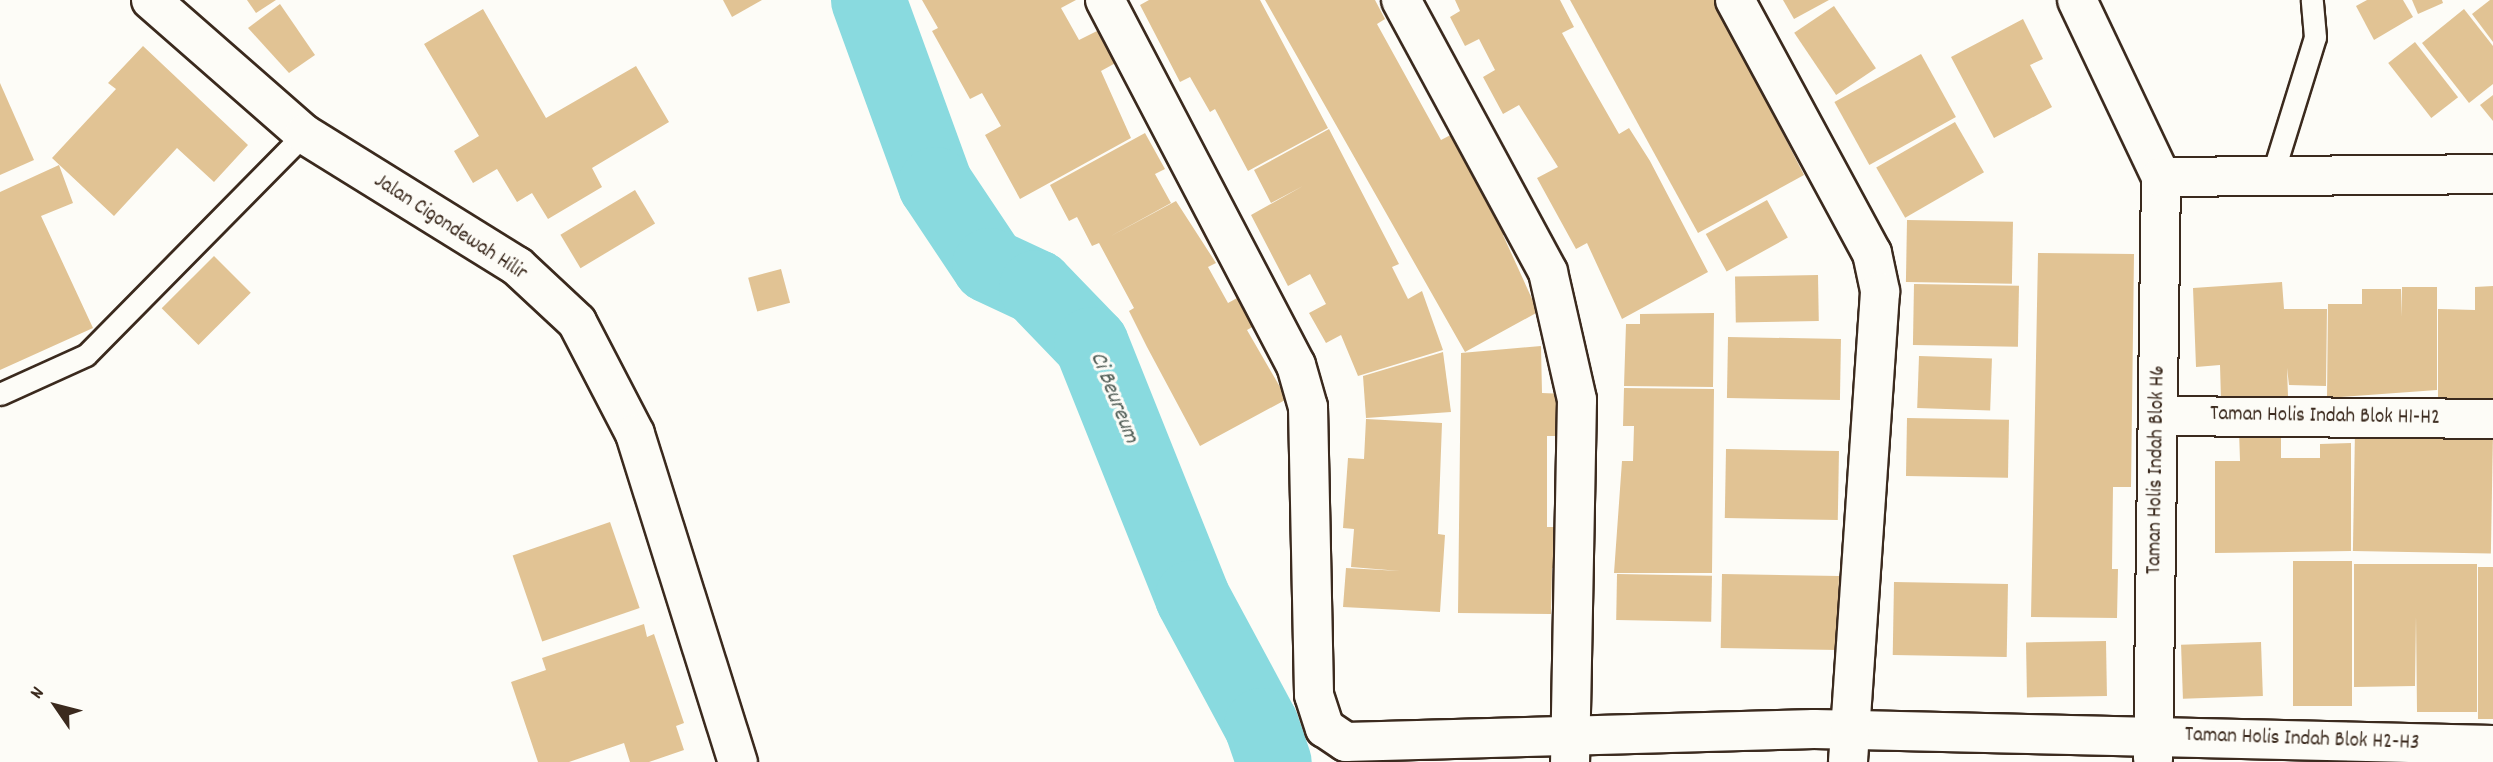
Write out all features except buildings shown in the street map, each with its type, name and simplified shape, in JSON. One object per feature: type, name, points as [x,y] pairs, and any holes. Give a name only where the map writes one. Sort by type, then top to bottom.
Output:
[{"type":"street","name":"Jalan Cigondewah Hilir","points":[[151,0],[304,134],[517,266],[577,322],[635,435],[737,762]]},
{"type":"street","name":"Taman Holis Indah Blok H2-H3","points":[[1105,0],[1296,365],[1308,407],[1314,695],[1325,727],[1346,742],[1570,750],[1848,747],[2153,749],[2493,745]]},
{"type":"street","points":[[1401,0],[1548,272],[1577,400],[1570,750]]},
{"type":"street","points":[[1735,0],[1872,253],[1880,292],[1848,747]]},
{"type":"street","points":[[2077,0],[2161,177],[2491,174]]},
{"type":"street","name":"Taman Holis Indah Blok H6","points":[[2153,749],[2161,177]]},
{"type":"street","name":"Taman Holis Indah Blok H1-H2","points":[[2158,416],[2493,419]]},
{"type":"lane","points":[[2272,176],[2315,37],[2312,0]]},
{"type":"lane","points":[[0,394],[86,355],[304,134]]},
{"type":"waterway","name":"Ci Beureum","points":[[868,0],[935,184],[989,265],[1036,287],[1091,344],[1192,597],[1261,725],[1274,762]]}]
